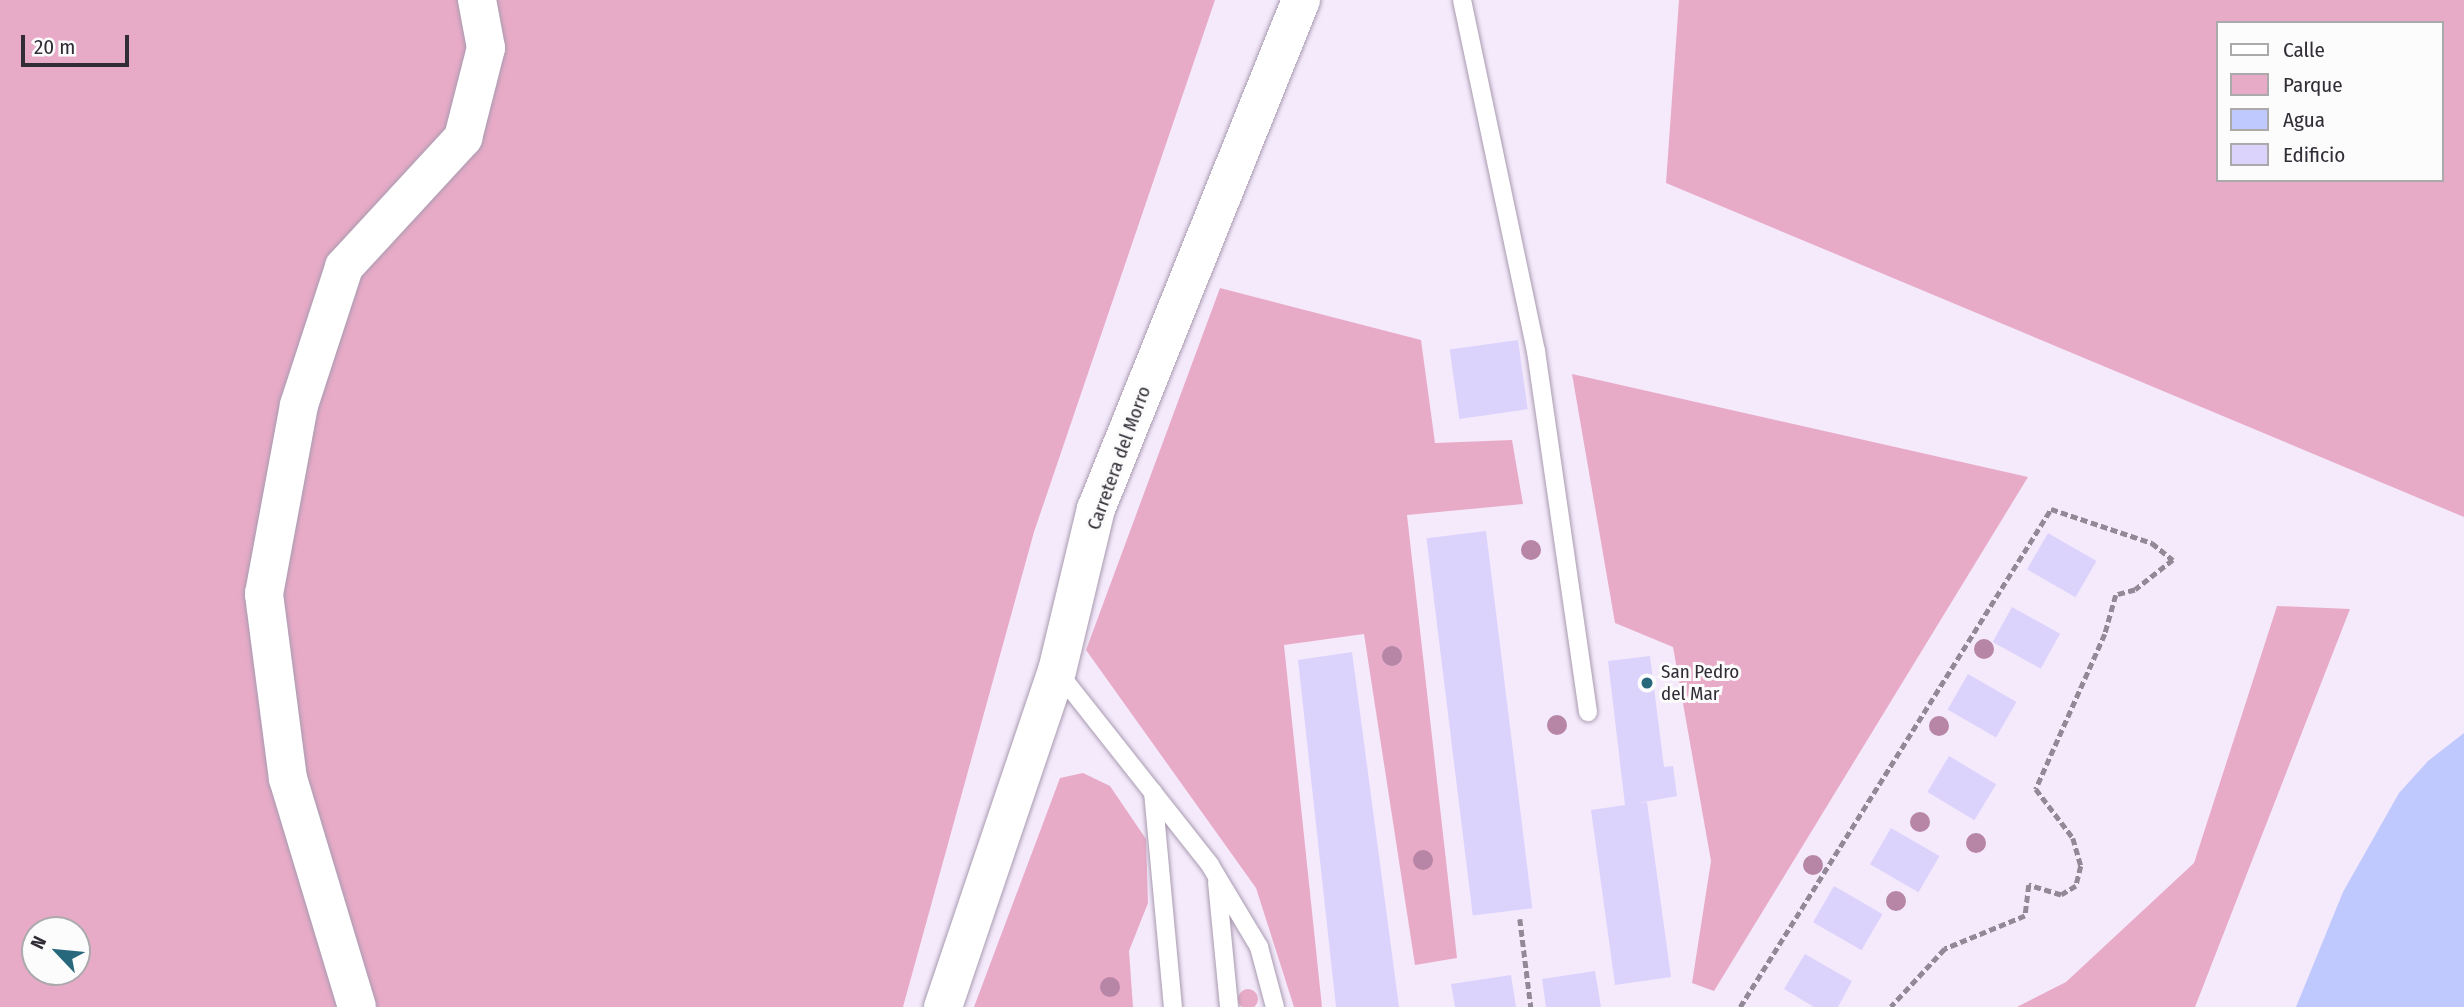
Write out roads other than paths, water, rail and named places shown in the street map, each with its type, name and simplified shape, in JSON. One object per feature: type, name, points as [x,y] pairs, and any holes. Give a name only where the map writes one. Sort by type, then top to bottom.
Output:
[{"type":"main road","points":[[357,1007],[288,779],[264,594],[299,405],[344,267],[463,138],[486,48],[477,0]]},
{"type":"main road","name":"Carretera del Morro","points":[[943,1007],[1057,671],[1096,509],[1301,0]]},
{"type":"lane","points":[[1462,0],[1536,351],[1588,712]]},
{"type":"lane","points":[[1057,671],[1217,876],[1259,947],[1275,1007]]},
{"type":"lane","points":[[1153,792],[1173,1007]]},
{"type":"lane","points":[[1217,876],[1229,1007]]},
{"type":"water","points":[[2464,733],[2464,1007],[2296,1007],[2343,892],[2399,793],[2428,761]]},
{"type":"place","name":"San Pedro del Mar","points":[[1647,683]]}]
